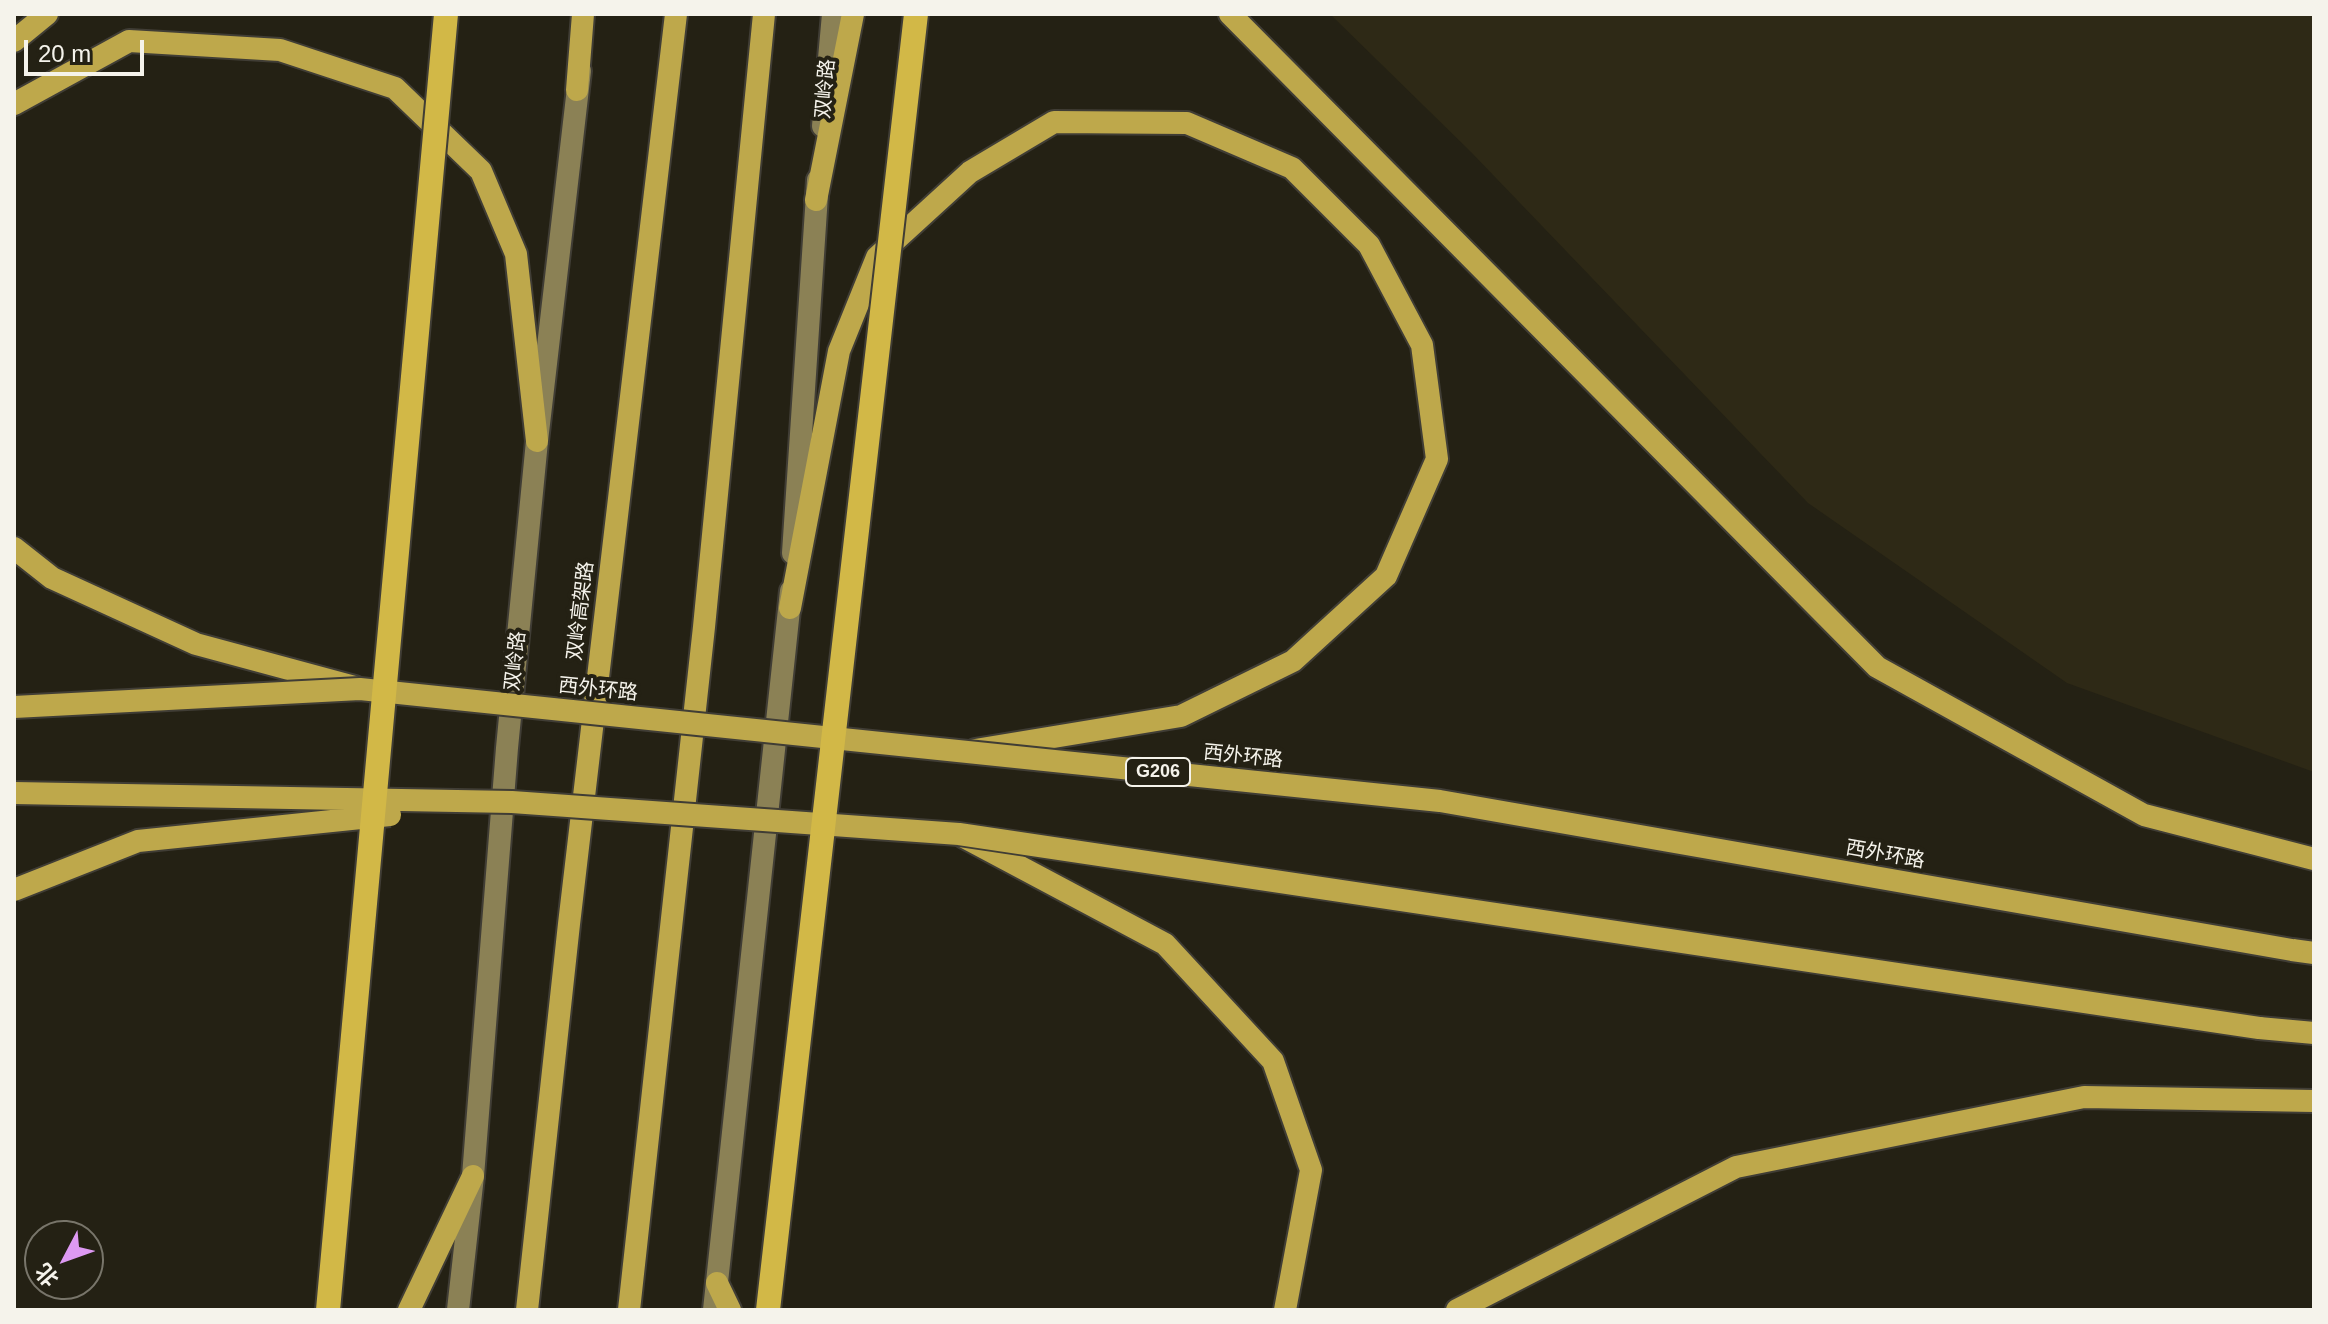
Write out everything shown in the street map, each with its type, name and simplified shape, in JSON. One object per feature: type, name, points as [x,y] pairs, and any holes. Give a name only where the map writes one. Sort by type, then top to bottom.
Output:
[{"type":"highway","points":[[14,41],[47,14]]},
{"type":"highway","points":[[328,1310],[446,14]]},
{"type":"highway","points":[[577,90],[583,14]]},
{"type":"highway","name":"双岭高架路","points":[[527,1310],[676,14]]},
{"type":"highway","points":[[629,1310],[704,627],[764,14]]},
{"type":"highway","points":[[816,200],[853,14]]},
{"type":"highway","points":[[768,1310],[916,14]]},
{"type":"highway","points":[[1230,14],[1877,667],[2144,815],[2314,859]]},
{"type":"highway","points":[[14,104],[129,41],[280,50],[395,88],[481,171],[516,254],[537,441]]},
{"type":"highway","points":[[790,608],[839,351],[877,257],[970,172],[1054,122],[1187,123],[1292,168],[1369,245],[1422,345],[1437,459],[1386,576],[1293,661],[1181,716],[962,752]]},
{"type":"highway","points":[[14,548],[52,578],[196,644],[360,689]]},
{"type":"highway","name":"西外环路","points":[[14,707],[360,689],[1440,801],[2303,952]]},
{"type":"highway","points":[[14,793],[512,802],[959,834],[2259,1028],[2314,1033]]},
{"type":"highway","points":[[14,890],[138,841],[512,802]]},
{"type":"highway","points":[[959,834],[1165,944],[1273,1061],[1311,1170],[1285,1310]]},
{"type":"highway","points":[[1457,1310],[1736,1167],[2084,1097],[2314,1101]]},
{"type":"highway","points":[[409,1310],[473,1176]]},
{"type":"highway","points":[[717,1283],[730,1310]]},
{"type":"main road","name":"双岭路","points":[[458,1310],[473,1176],[507,748],[537,441],[577,90],[589,14]]},
{"type":"main road","name":"双岭路","points":[[714,1310],[790,608],[816,200],[833,14]]},
{"type":"shaded area","points":[[1330,14],[2314,14],[2314,772],[2067,683],[1808,503],[1471,152]]}]
